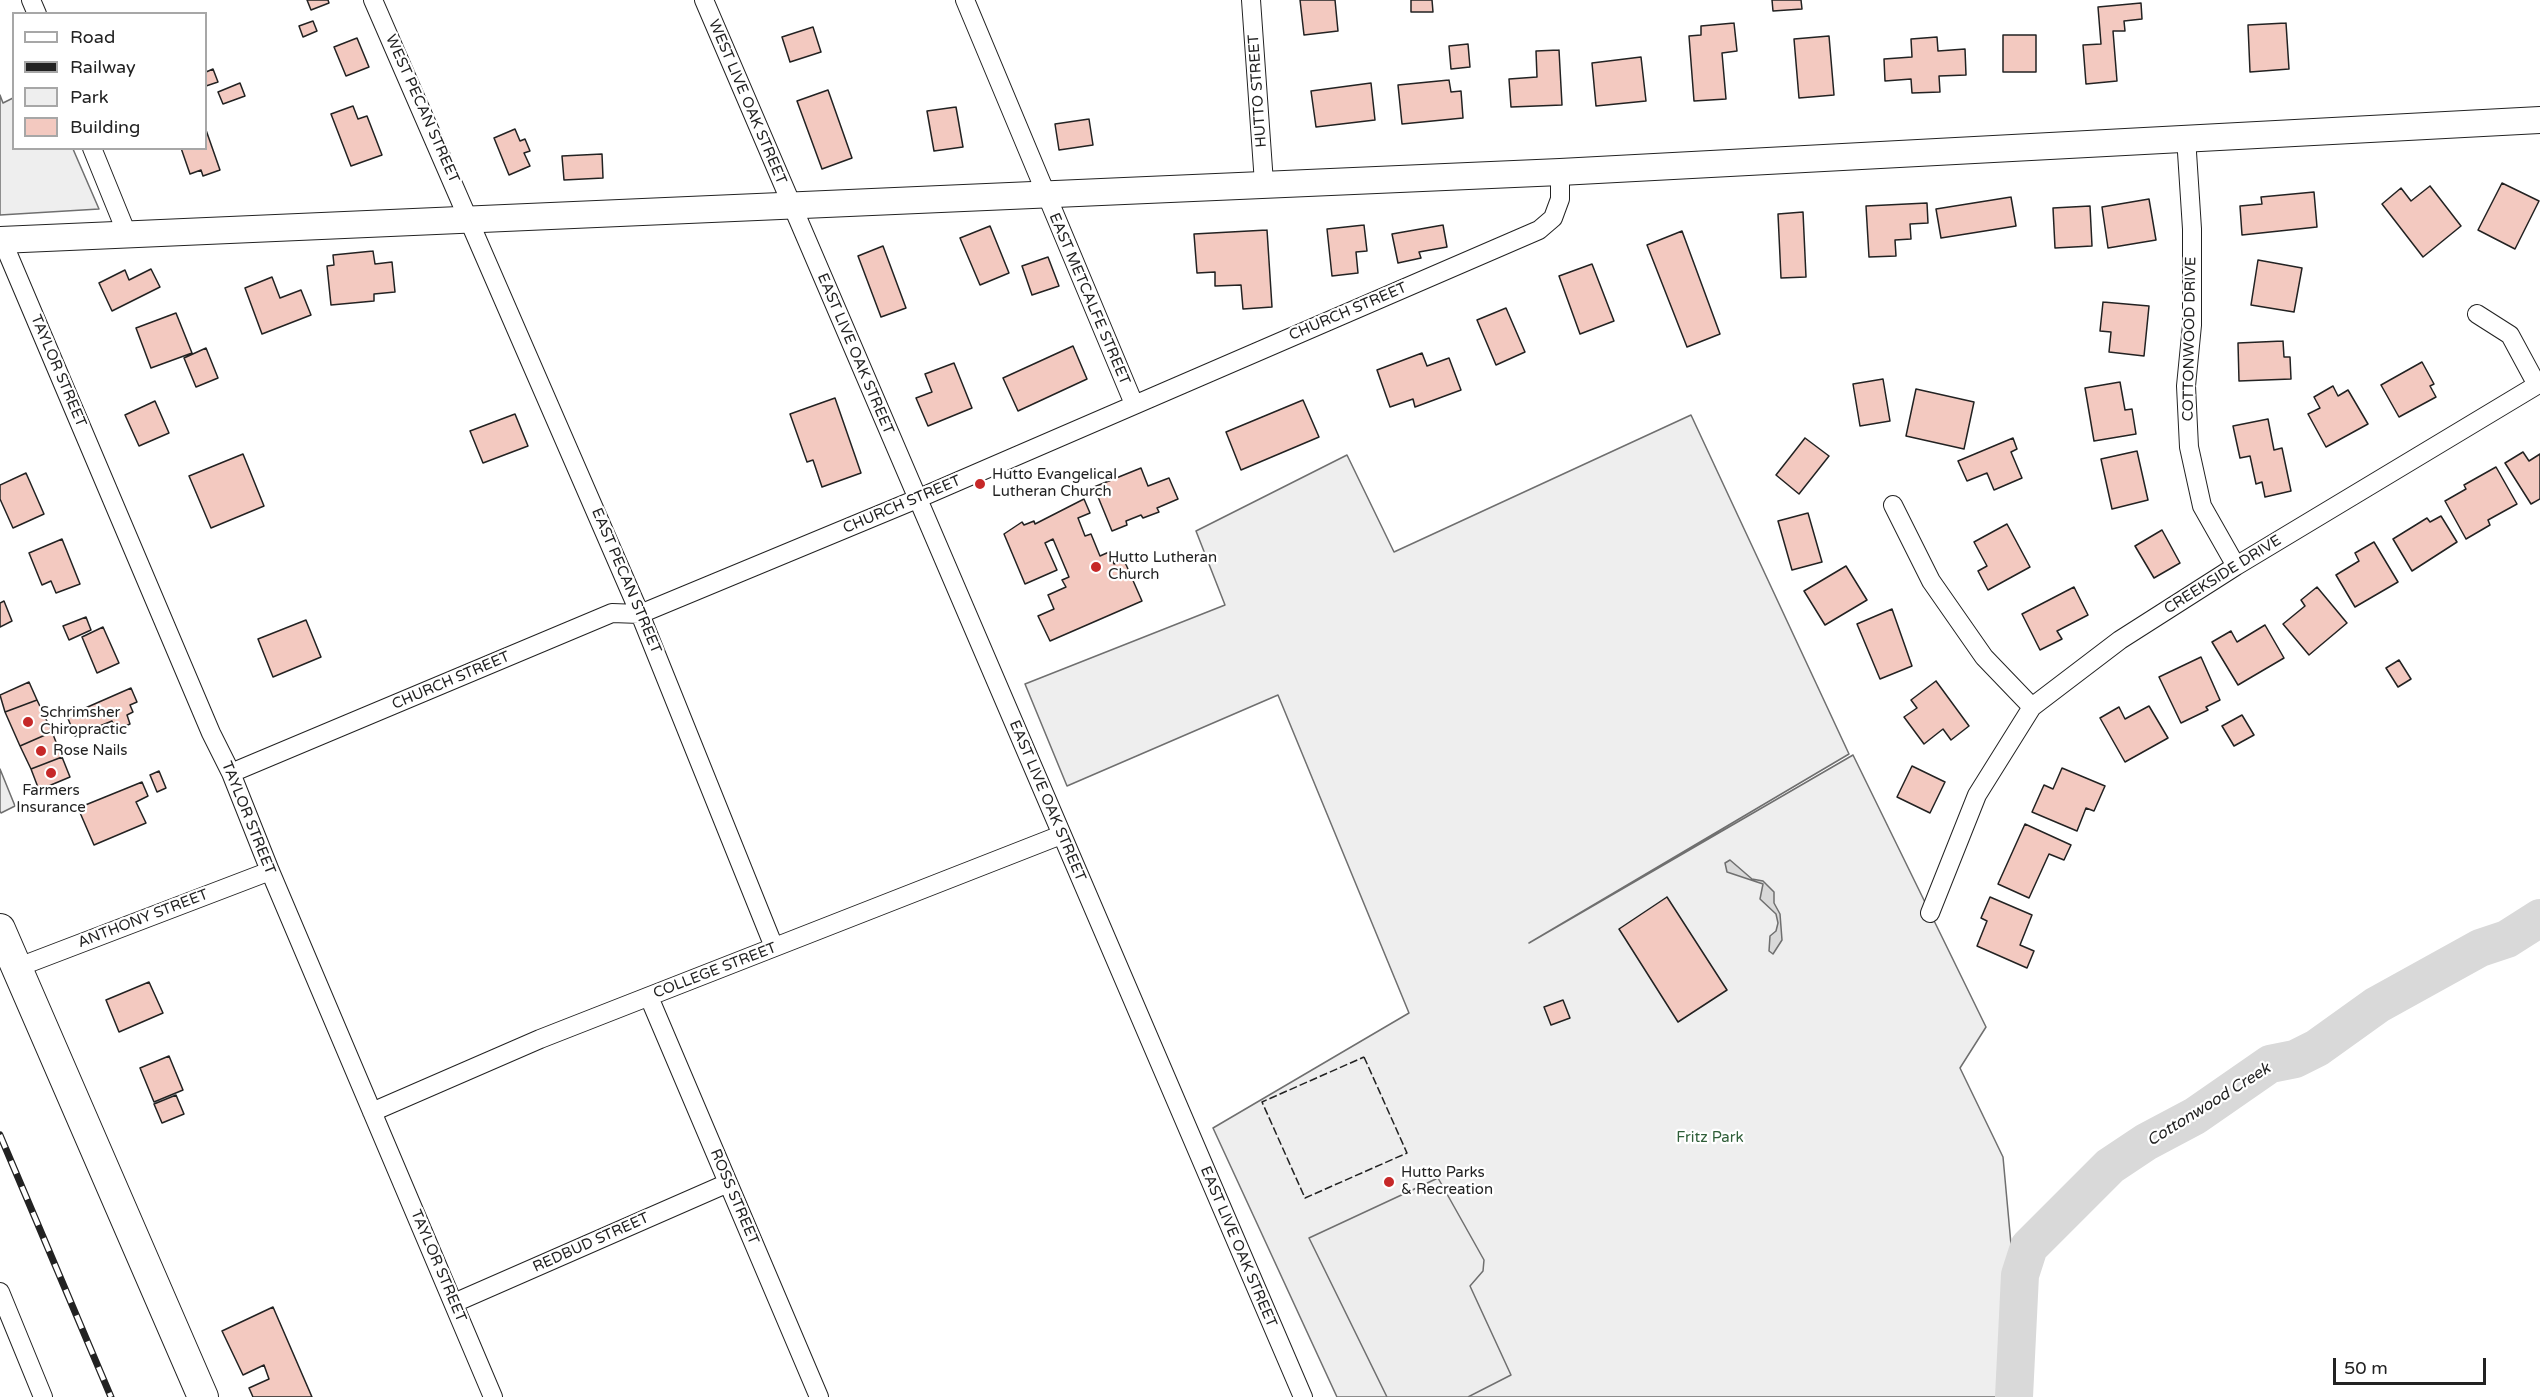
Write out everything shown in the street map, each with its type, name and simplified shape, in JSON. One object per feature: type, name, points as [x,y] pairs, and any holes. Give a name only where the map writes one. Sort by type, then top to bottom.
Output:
[{"type":"highway","points":[[0,929],[202,1397]]},
{"type":"main road","points":[[1,240],[1264,183],[1560,172],[2540,120]]},
{"type":"street","name":"WEST PECAN STREET","points":[[374,0],[470,218]]},
{"type":"street","name":"WEST LIVE OAK STREET","points":[[704,0],[790,204]]},
{"type":"street","name":"EAST METCALFE STREET","points":[[965,0],[1134,404]]},
{"type":"street","name":"HUTTO STREET","points":[[1251,0],[1264,183]]},
{"type":"street","name":"COTTONWOOD DRIVE","points":[[2186,137],[2192,229],[2192,325],[2186,386],[2189,447],[2202,506],[2236,566]]},
{"type":"street","points":[[93,150],[127,234]]},
{"type":"street","name":"CHURCH STREET","points":[[231,773],[612,613],[640,614],[917,499],[1539,230],[1553,218],[1560,200],[1560,172]]},
{"type":"street","name":"EAST LIVE OAK STREET","points":[[790,204],[1303,1397]]},
{"type":"street","name":"EAST PECAN STREET","points":[[470,218],[640,614],[774,947]]},
{"type":"street","name":"TAYLOR STREET","points":[[1,240],[207,722],[231,773],[270,872],[493,1397]]},
{"type":"street","name":"CREEKSIDE DRIVE","points":[[1930,913],[1977,795],[2032,707],[2120,640],[2236,566],[2537,385],[2511,335],[2477,314]]},
{"type":"street","points":[[1893,505],[1931,581],[1984,657],[2032,707]]},
{"type":"street","name":"COLLEGE STREET","points":[[372,1112],[540,1039],[1061,835]]},
{"type":"street","name":"ANTHONY STREET","points":[[16,968],[270,872]]},
{"type":"street","name":"ROSS STREET","points":[[649,997],[819,1397]]},
{"type":"street","name":"REDBUD STREET","points":[[454,1303],[728,1183]]},
{"type":"street","points":[[0,1292],[43,1397]]},
{"type":"green space","points":[[0,95],[3,103],[12,98],[12,150],[73,150],[99,209],[0,215]]},
{"type":"green space","name":"Fritz Park","points":[[1691,415],[1849,754],[1529,943],[1853,755],[1986,1027],[1960,1068],[2003,1157],[2025,1397],[1337,1397],[1213,1128],[1409,1013],[1278,695],[1067,786],[1025,684],[1225,605],[1196,531],[1347,455],[1394,552]]},
{"type":"shaded area","points":[[0,769],[15,806],[1,813],[0,811]]},
{"type":"shaded area","points":[[1730,860],[1752,879],[1763,881],[1774,892],[1774,903],[1780,914],[1782,940],[1773,954],[1769,951],[1770,936],[1776,931],[1778,923],[1776,914],[1760,899],[1763,884],[1727,872],[1725,863]]},
{"type":"shaded area","points":[[1438,1178],[1484,1260],[1483,1271],[1470,1286],[1511,1375],[1468,1397],[1387,1397],[1309,1238]]},
{"type":"building","points":[[307,0],[328,0],[329,3],[311,10]]},
{"type":"building","points":[[1300,0],[1335,0],[1338,31],[1304,35]]},
{"type":"building","points":[[1411,0],[1432,0],[1433,12],[1411,12]]},
{"type":"building","points":[[1772,0],[1801,0],[1802,9],[1773,11]]},
{"type":"building","points":[[2141,3],[2142,19],[2124,21],[2125,31],[2113,31],[2117,81],[2086,84],[2083,45],[2101,44],[2098,7]]},
{"type":"building","points":[[313,21],[317,31],[303,37],[299,26]]},
{"type":"building","points":[[1734,23],[1737,51],[1722,53],[1726,99],[1694,101],[1689,36],[1701,35],[1701,26]]},
{"type":"building","points":[[2286,23],[2289,69],[2250,72],[2248,25]]},
{"type":"building","points":[[813,27],[821,52],[790,62],[782,37]]},
{"type":"building","points":[[2003,35],[2036,35],[2036,72],[2003,72]]},
{"type":"building","points":[[1829,36],[1834,95],[1799,98],[1794,39]]},
{"type":"building","points":[[1937,37],[1938,51],[1965,49],[1966,75],[1939,76],[1940,92],[1912,93],[1911,79],[1885,81],[1884,59],[1912,57],[1911,39]]},
{"type":"building","points":[[357,38],[369,67],[346,76],[334,47]]},
{"type":"building","points":[[1468,44],[1470,67],[1451,69],[1449,46]]},
{"type":"building","points":[[1559,50],[1562,105],[1511,107],[1509,79],[1537,77],[1536,51]]},
{"type":"building","points":[[1641,57],[1646,101],[1596,106],[1592,63]]},
{"type":"building","points":[[213,69],[218,82],[207,86],[207,72]]},
{"type":"building","points":[[1449,80],[1451,92],[1461,91],[1463,118],[1402,124],[1398,85]]},
{"type":"building","points":[[240,83],[245,96],[223,104],[218,92]]},
{"type":"building","points":[[1371,83],[1375,120],[1316,127],[1311,91]]},
{"type":"building","points":[[828,90],[852,158],[822,169],[797,101]]},
{"type":"building","points":[[353,106],[358,119],[367,116],[382,155],[351,166],[331,114]]},
{"type":"building","points":[[956,107],[963,147],[934,151],[927,111]]},
{"type":"building","points":[[1089,119],[1093,145],[1059,150],[1055,124]]},
{"type":"building","points":[[515,129],[520,141],[525,139],[530,151],[524,153],[530,166],[509,175],[494,138]]},
{"type":"building","points":[[207,133],[220,170],[203,176],[201,170],[190,174],[182,150],[207,150]]},
{"type":"building","points":[[602,154],[603,178],[564,180],[562,156]]},
{"type":"building","points":[[2502,183],[2539,201],[2515,249],[2478,230]]},
{"type":"building","points":[[2430,186],[2461,226],[2423,257],[2382,204],[2401,188],[2411,201]]},
{"type":"building","points":[[2314,192],[2317,227],[2242,235],[2240,206],[2262,204],[2261,197]]},
{"type":"building","points":[[2011,197],[2016,226],[1941,238],[1936,209]]},
{"type":"building","points":[[2149,199],[2156,240],[2108,248],[2102,207]]},
{"type":"building","points":[[1927,203],[1928,223],[1910,224],[1911,239],[1895,240],[1896,256],[1869,257],[1866,206]]},
{"type":"building","points":[[2090,206],[2092,246],[2055,248],[2053,208]]},
{"type":"building","points":[[1803,212],[1806,277],[1781,278],[1778,214]]},
{"type":"building","points":[[1364,225],[1367,251],[1356,252],[1358,273],[1332,276],[1327,229]]},
{"type":"building","points":[[1443,225],[1447,247],[1419,252],[1421,258],[1398,263],[1392,234]]},
{"type":"building","points":[[990,226],[1009,273],[980,285],[960,238]]},
{"type":"building","points":[[1267,230],[1272,307],[1243,309],[1241,285],[1215,286],[1215,272],[1197,273],[1194,234]]},
{"type":"building","points":[[1682,231],[1720,334],[1687,347],[1647,245]]},
{"type":"building","points":[[883,246],[906,308],[881,317],[858,256]]},
{"type":"building","points":[[373,251],[375,264],[392,262],[395,292],[374,294],[374,301],[331,305],[327,266],[334,265],[333,255]]},
{"type":"building","points":[[1048,257],[1059,286],[1032,295],[1022,266]]},
{"type":"building","points":[[2258,260],[2302,268],[2294,312],[2251,305]]},
{"type":"building","points":[[1592,264],[1614,321],[1580,334],[1559,276]]},
{"type":"building","points":[[151,269],[160,287],[112,311],[99,283],[125,270],[129,280]]},
{"type":"building","points":[[272,277],[280,298],[301,290],[311,315],[262,334],[245,288]]},
{"type":"building","points":[[2103,302],[2149,306],[2144,356],[2109,352],[2111,332],[2100,331]]},
{"type":"building","points":[[1506,308],[1525,352],[1496,365],[1477,320]]},
{"type":"building","points":[[176,313],[192,353],[151,368],[136,328]]},
{"type":"building","points":[[2283,341],[2284,357],[2290,357],[2291,379],[2239,381],[2238,343]]},
{"type":"building","points":[[1073,346],[1087,379],[1018,411],[1003,378]]},
{"type":"building","points":[[206,348],[218,378],[196,387],[184,358]]},
{"type":"building","points":[[1422,353],[1427,366],[1449,358],[1461,390],[1415,407],[1413,399],[1390,407],[1377,370]]},
{"type":"building","points":[[2422,362],[2434,384],[2430,386],[2436,397],[2399,417],[2381,385]]},
{"type":"building","points":[[954,363],[972,408],[928,426],[916,398],[932,392],[925,374]]},
{"type":"building","points":[[1883,379],[1890,421],[1860,426],[1853,384]]},
{"type":"building","points":[[2120,382],[2125,410],[2132,409],[2136,434],[2094,441],[2085,388]]},
{"type":"building","points":[[2333,386],[2338,396],[2348,390],[2368,424],[2326,447],[2308,414],[2320,408],[2314,397]]},
{"type":"building","points":[[1916,389],[1974,402],[1964,449],[1906,436]]},
{"type":"building","points":[[835,398],[861,473],[822,487],[813,460],[807,462],[790,414]]},
{"type":"building","points":[[1303,400],[1319,437],[1241,470],[1226,432]]},
{"type":"building","points":[[155,401],[169,433],[139,446],[125,415]]},
{"type":"building","points":[[515,414],[528,446],[483,463],[470,431]]},
{"type":"building","points":[[2268,419],[2274,450],[2282,448],[2291,491],[2265,497],[2262,482],[2256,484],[2250,456],[2240,458],[2233,426]]},
{"type":"building","points":[[1805,438],[1829,456],[1799,494],[1776,475]]},
{"type":"building","points":[[2013,438],[2017,449],[2011,452],[2022,478],[1994,490],[1987,473],[1967,481],[1958,461]]},
{"type":"building","points":[[2137,451],[2148,500],[2112,509],[2101,459]]},
{"type":"building","points":[[2523,452],[2529,461],[2540,454],[2540,499],[2531,504],[2505,463]]},
{"type":"building","points":[[243,454],[264,506],[211,528],[189,476]]},
{"type":"building","points":[[2496,467],[2517,504],[2488,520],[2490,525],[2466,539],[2445,501],[2466,489],[2464,485]]},
{"type":"building","points":[[1141,468],[1148,486],[1169,478],[1178,499],[1157,508],[1159,512],[1143,518],[1141,515],[1126,521],[1127,525],[1112,531],[1094,487]]},
{"type":"building","points":[[26,473],[44,514],[13,528],[0,499],[0,485]]},
{"type":"building","name":"Hutto Lutheran Church","points":[[1084,499],[1090,513],[1078,518],[1085,536],[1091,534],[1100,556],[1109,552],[1114,564],[1124,560],[1142,601],[1050,641],[1038,616],[1054,609],[1048,595],[1066,587],[1062,580],[1069,577],[1053,539],[1045,543],[1057,570],[1025,584],[1004,534],[1022,522],[1024,525],[1034,521],[1035,524]]},
{"type":"building","points":[[1808,513],[1822,562],[1792,570],[1778,521]]},
{"type":"building","points":[[2441,516],[2457,542],[2412,571],[2393,539],[2427,518],[2430,522]]},
{"type":"building","points":[[2007,524],[2030,567],[1988,590],[1978,571],[1987,566],[1974,542]]},
{"type":"building","points":[[2162,530],[2180,563],[2154,578],[2135,546]]},
{"type":"building","points":[[62,539],[80,584],[56,593],[51,581],[42,585],[29,553]]},
{"type":"building","points":[[2374,542],[2398,582],[2355,607],[2336,575],[2359,561],[2355,553]]},
{"type":"building","points":[[1846,566],[1867,600],[1825,625],[1804,591]]},
{"type":"building","points":[[2074,587],[2088,615],[2057,631],[2062,639],[2040,650],[2022,614]]},
{"type":"building","points":[[2317,587],[2347,623],[2309,655],[2283,624],[2305,606],[2301,600]]},
{"type":"building","points":[[4,601],[12,621],[0,627],[0,603]]},
{"type":"building","points":[[1892,609],[1912,666],[1880,679],[1857,624]]},
{"type":"building","points":[[86,617],[91,630],[69,640],[63,626]]},
{"type":"building","points":[[306,620],[321,657],[273,677],[258,639]]},
{"type":"building","points":[[2265,625],[2284,658],[2238,685],[2212,642],[2231,631],[2237,642]]},
{"type":"building","points":[[103,627],[119,663],[97,673],[82,637]]},
{"type":"building","points":[[2201,657],[2220,700],[2206,707],[2208,710],[2181,723],[2159,677]]},
{"type":"building","points":[[2399,660],[2411,679],[2398,687],[2386,668]]},
{"type":"building","points":[[1936,681],[1969,726],[1951,740],[1943,729],[1924,744],[1904,717],[1917,708],[1911,700]]},
{"type":"building","points":[[29,682],[37,700],[5,712],[0,695]]},
{"type":"building","points":[[131,688],[137,702],[130,705],[133,712],[127,715],[130,724],[116,730],[112,721],[75,736],[67,716]]},
{"type":"building","name":"Schrimsher Chiropractic","points":[[37,700],[52,732],[20,746],[5,712]]},
{"type":"building","points":[[2149,706],[2168,738],[2125,762],[2100,718],[2119,707],[2125,719]]},
{"type":"building","points":[[2242,715],[2254,735],[2234,746],[2222,726]]},
{"type":"building","name":"Rose Nails","points":[[52,732],[62,757],[31,769],[20,746]]},
{"type":"building","name":"Farmers Insurance","points":[[62,757],[70,777],[39,790],[31,769]]},
{"type":"building","points":[[1912,766],[1945,782],[1930,813],[1897,797]]},
{"type":"building","points":[[2062,768],[2105,786],[2094,811],[2086,808],[2077,831],[2032,812],[2044,785],[2053,789]]},
{"type":"building","points":[[159,771],[166,788],[157,792],[150,775]]},
{"type":"building","points":[[142,782],[148,796],[136,802],[146,823],[94,845],[78,808]]},
{"type":"building","points":[[2025,824],[2071,845],[2064,860],[2049,854],[2029,898],[1998,884]]},
{"type":"building","points":[[1667,897],[1727,990],[1678,1022],[1619,929]]},
{"type":"building","points":[[1990,897],[2032,915],[2020,945],[2034,951],[2027,968],[1977,946],[1987,921],[1981,918]]},
{"type":"building","points":[[149,982],[163,1013],[119,1032],[106,1000]]},
{"type":"building","points":[[1563,1000],[1570,1018],[1551,1025],[1544,1007]]},
{"type":"building","points":[[169,1056],[183,1090],[154,1102],[140,1068]]},
{"type":"building","points":[[176,1095],[184,1114],[162,1123],[154,1104]]},
{"type":"building","points":[[273,1307],[312,1397],[253,1397],[249,1388],[269,1379],[264,1365],[243,1375],[222,1331]]},
{"type":"waterway","name":"Cottonwood Creek","points":[[2014,1397],[2020,1275],[2029,1247],[2110,1166],[2146,1142],[2195,1116],[2270,1064],[2295,1059],[2317,1048],[2377,1005],[2480,948],[2507,939],[2540,918]]},
{"type":"railway","points":[[0,1135],[111,1397]]},
{"type":"fence","points":[[1364,1057],[1407,1153],[1305,1198],[1262,1102],[1364,1057]]},
{"type":"place","name":"Hutto Evangelical Lutheran Church","points":[[980,484]]},
{"type":"place","name":"Hutto Lutheran Church","points":[[1096,567]]},
{"type":"place","name":"Schrimsher Chiropractic","points":[[28,722]]},
{"type":"place","name":"Rose Nails","points":[[41,751]]},
{"type":"place","name":"Farmers Insurance","points":[[51,773]]},
{"type":"place","name":"Hutto Parks & Recreation","points":[[1389,1182]]}]
